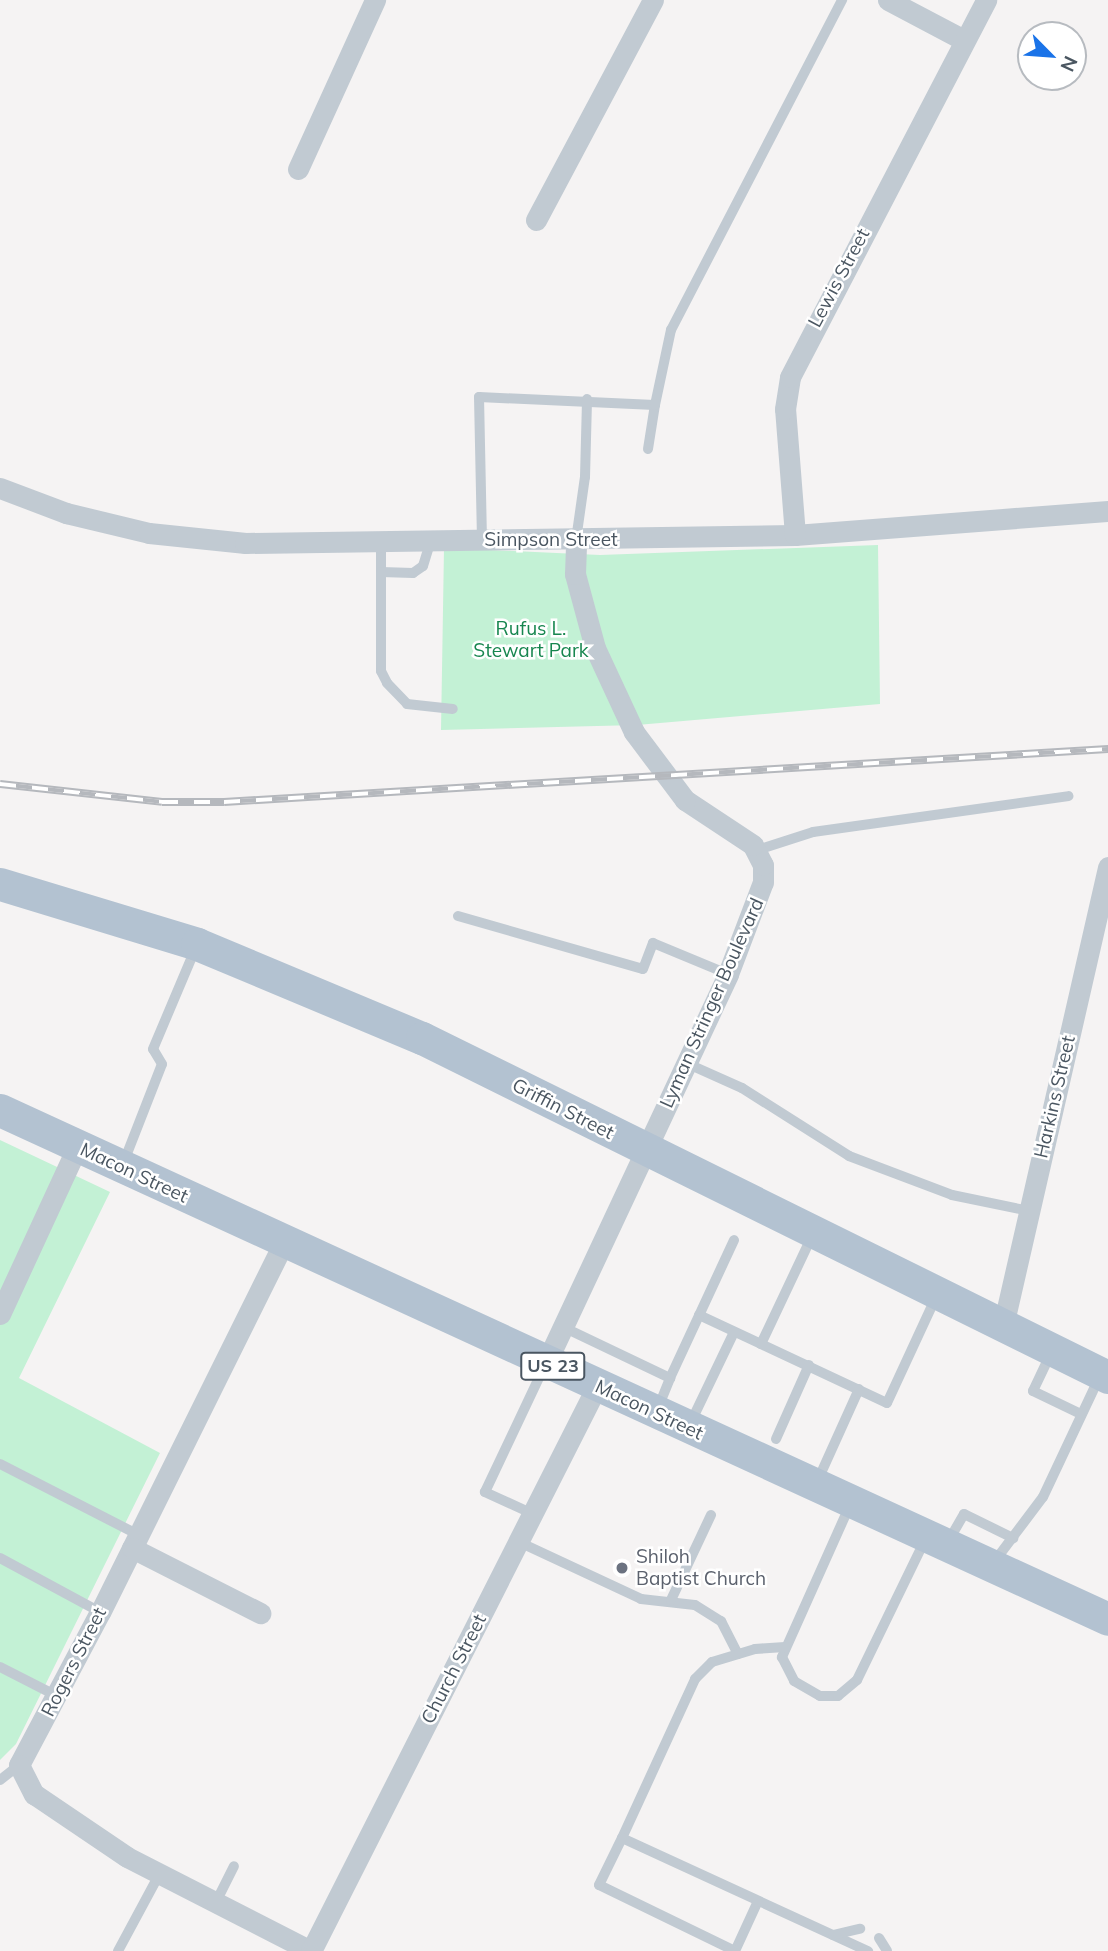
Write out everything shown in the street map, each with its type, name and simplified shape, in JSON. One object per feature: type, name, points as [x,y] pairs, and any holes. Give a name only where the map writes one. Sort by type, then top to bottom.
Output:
[{"type":"main road","name":"Griffin Street","points":[[0,884],[197,944],[422,1038],[645,1152],[1104,1376]]},
{"type":"main road","name":"Macon Street","points":[[0,1111],[1108,1619]]},
{"type":"street","points":[[298,169],[376,0]]},
{"type":"street","points":[[536,220],[653,0]]},
{"type":"street","points":[[888,0],[964,40]]},
{"type":"street","name":"Lewis Street","points":[[795,535],[785,409],[790,377],[986,0]]},
{"type":"street","name":"Simpson Street","points":[[0,488],[66,513],[149,533],[245,543],[795,535],[1108,511]]},
{"type":"street","points":[[576,540],[575,574],[594,648],[634,732],[684,800],[738,833],[757,850]]},
{"type":"street","name":"Lyman Stringer Boulevard","points":[[546,1363],[728,974],[762,891],[763,865],[757,850]]},
{"type":"street","name":"Harkins Street","points":[[1003,1326],[1108,867]]},
{"type":"street","points":[[0,1314],[77,1147]]},
{"type":"street","name":"Rogers Street","points":[[284,1242],[57,1696],[6,1774],[98,1839],[311,1951]]},
{"type":"street","name":"Church Street","points":[[311,1951],[597,1386]]},
{"type":"street","points":[[135,1542],[260,1613]]},
{"type":"lane","points":[[648,449],[654,405],[671,330],[842,0]]},
{"type":"lane","points":[[482,540],[480,397],[586,399],[654,405]]},
{"type":"lane","points":[[576,540],[585,477],[586,399]]},
{"type":"lane","points":[[381,540],[381,671],[387,683],[407,704],[453,709]]},
{"type":"lane","points":[[381,572],[413,573],[422,566],[431,540]]},
{"type":"lane","points":[[757,850],[813,832],[1068,796]]},
{"type":"lane","points":[[458,916],[643,969],[653,943],[728,974]]},
{"type":"lane","points":[[122,1167],[162,1064],[153,1049],[197,944]]},
{"type":"lane","points":[[686,1063],[743,1088],[849,1156],[952,1195],[1029,1211]]},
{"type":"lane","points":[[761,1344],[814,1234]]},
{"type":"lane","points":[[656,1413],[734,1240]]},
{"type":"lane","points":[[699,1315],[887,1403],[937,1294]]},
{"type":"lane","points":[[563,1327],[670,1378]]},
{"type":"lane","points":[[688,1428],[733,1332]]},
{"type":"lane","points":[[1052,1350],[1033,1391],[1081,1413]]},
{"type":"lane","points":[[533,1514],[485,1492],[546,1363]]},
{"type":"lane","points":[[776,1439],[809,1365]]},
{"type":"lane","points":[[991,1566],[1043,1497],[1081,1413],[1104,1376]]},
{"type":"lane","points":[[815,1486],[859,1389]]},
{"type":"lane","points":[[0,1464],[135,1542]]},
{"type":"lane","points":[[851,1503],[782,1657],[786,1669],[803,1689],[828,1697],[848,1691],[869,1662],[936,1541],[964,1514],[1013,1538]]},
{"type":"lane","points":[[671,1600],[711,1516]]},
{"type":"lane","points":[[519,1542],[641,1599],[671,1600],[695,1605],[721,1621],[738,1654]]},
{"type":"lane","points":[[0,1558],[100,1612]]},
{"type":"lane","points":[[758,1901],[736,1951],[619,1898],[599,1885],[695,1679],[712,1662],[738,1654],[785,1647]]},
{"type":"lane","points":[[0,1667],[57,1696]]},
{"type":"lane","points":[[622,1838],[868,1951]]},
{"type":"lane","points":[[216,1902],[234,1866]]},
{"type":"lane","points":[[118,1951],[160,1873]]},
{"type":"lane","points":[[833,1935],[860,1929]]},
{"type":"lane","points":[[879,1938],[887,1951]]},
{"type":"green space","name":"Rufus L. Stewart Park","points":[[878,545],[880,704],[637,725],[441,730],[444,548],[600,555]]},
{"type":"green space","points":[[0,1140],[110,1192],[19,1378],[160,1453],[16,1744],[0,1760]]},
{"type":"railway","points":[[0,784],[162,802],[224,802],[1108,749]]},
{"type":"place","name":"Shiloh Baptist Church","points":[[622,1568]]}]
